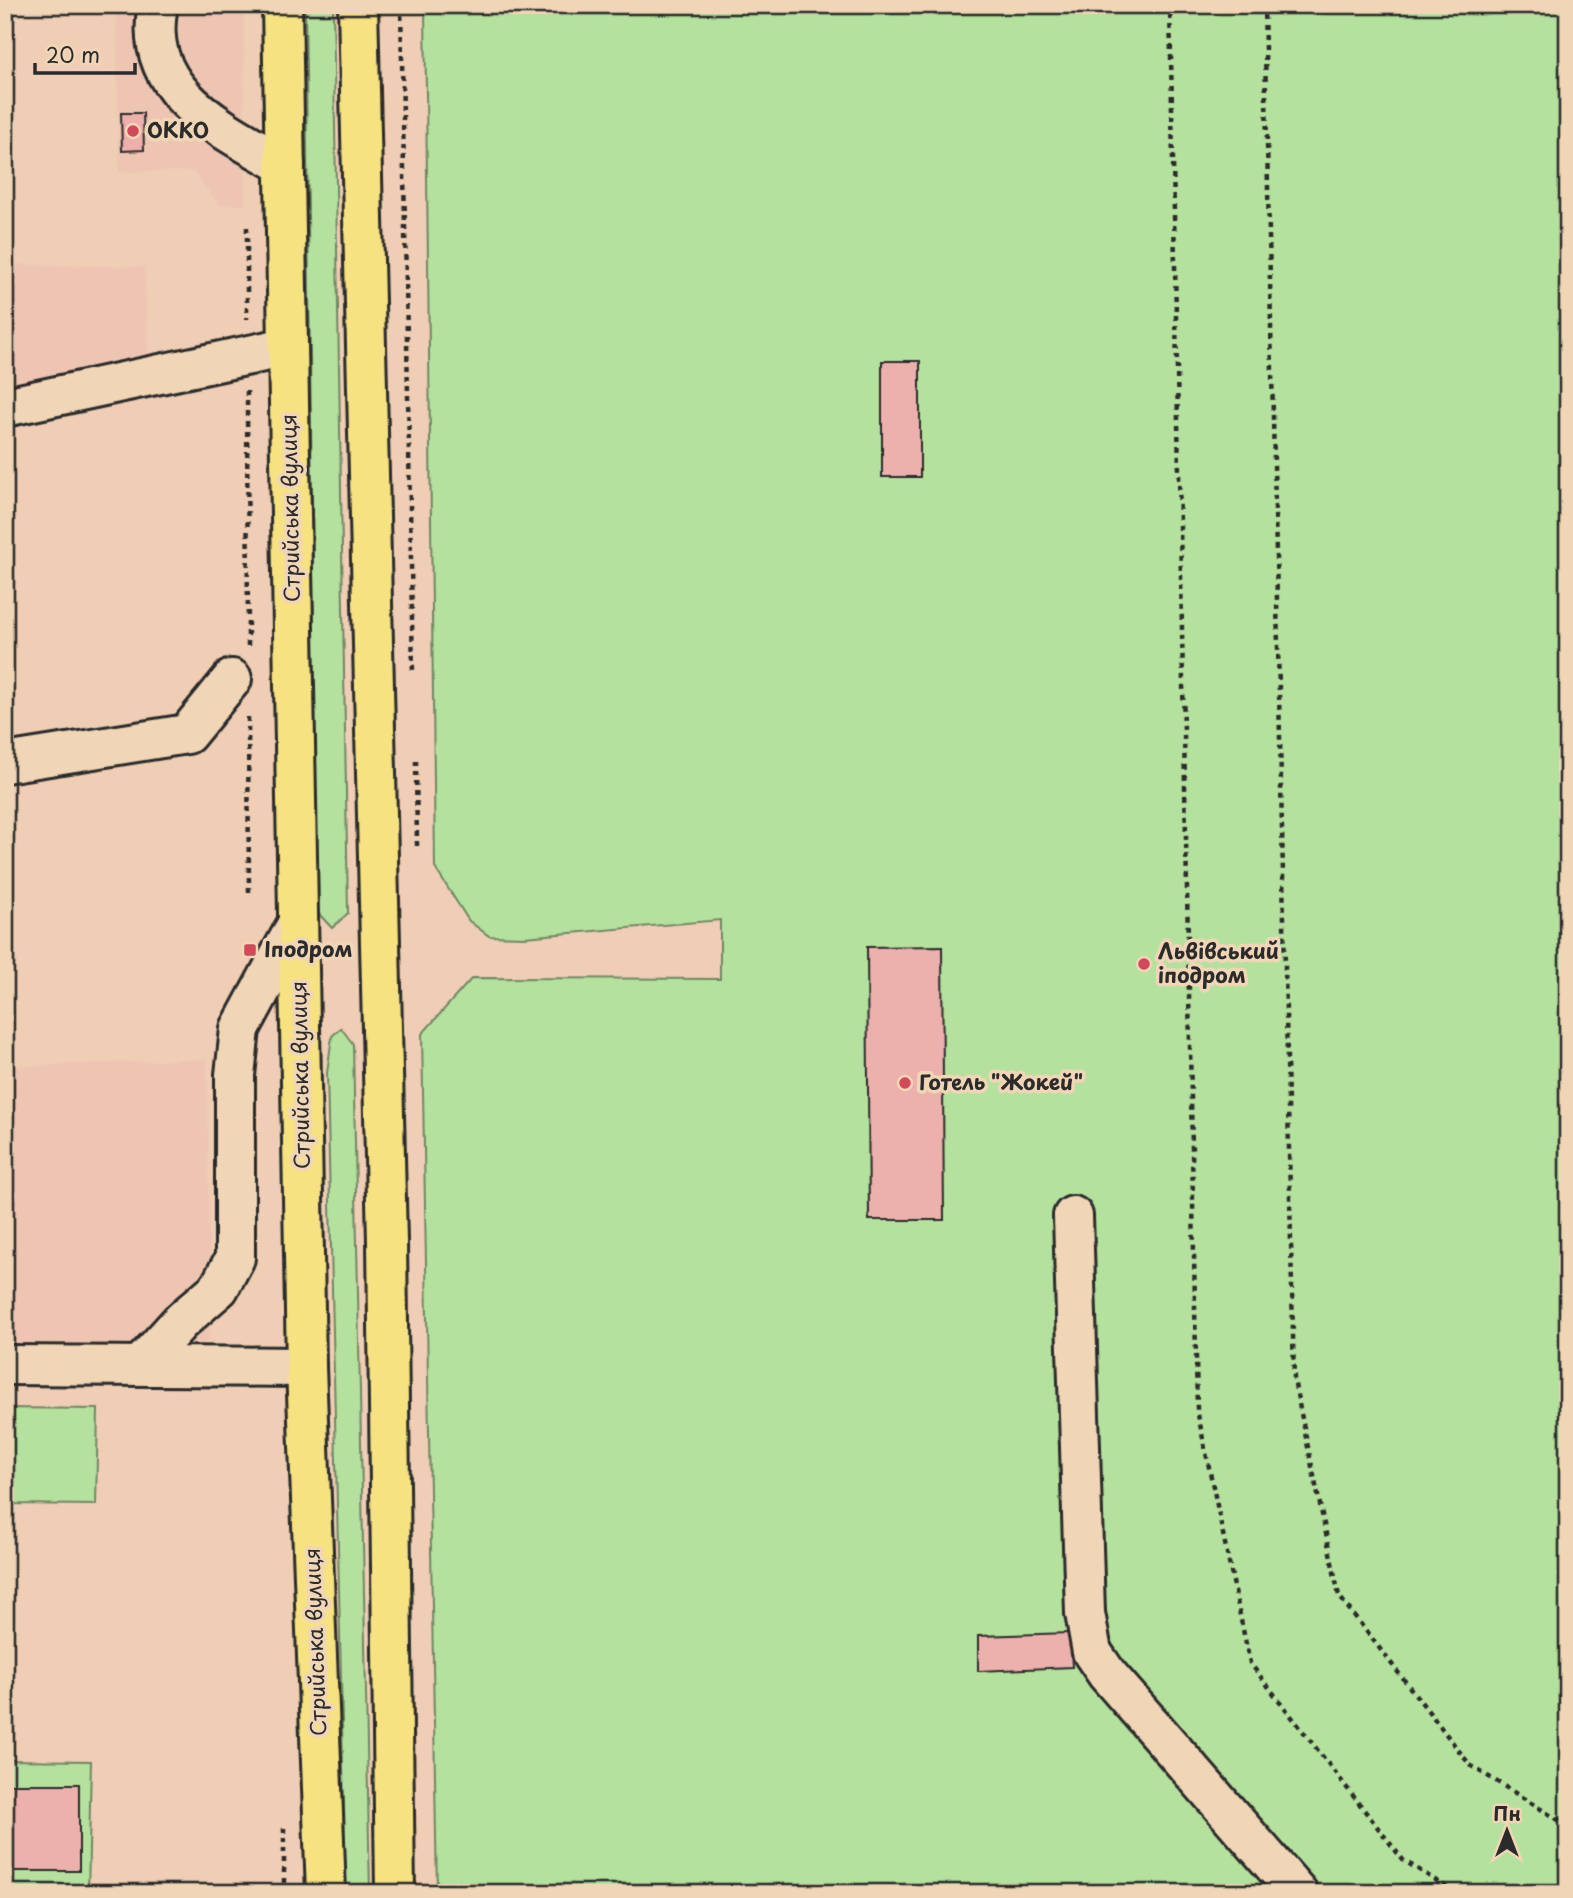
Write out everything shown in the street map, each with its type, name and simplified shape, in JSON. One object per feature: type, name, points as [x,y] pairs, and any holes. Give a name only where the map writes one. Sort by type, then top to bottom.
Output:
[{"type":"main road","name":"Стрийська вулиця","points":[[282,5],[306,1367],[326,1893]]},
{"type":"main road","points":[[358,5],[387,1242],[395,1893]]},
{"type":"lane","points":[[158,5],[156,40],[163,65],[177,90],[199,114],[285,165]]},
{"type":"lane","points":[[5,407],[288,347]]},
{"type":"lane","points":[[5,763],[187,734],[243,680]]},
{"type":"lane","points":[[140,1366],[180,1322],[219,1288],[235,1258],[235,1075],[240,1029],[298,922]]},
{"type":"lane","points":[[1073,1216],[1085,1613],[1092,1652],[1107,1674],[1298,1893]]},
{"type":"lane","points":[[5,1365],[306,1367]]},
{"type":"path","points":[[401,5],[413,674]]},
{"type":"path","points":[[1170,5],[1197,1410],[1250,1663],[1404,1860],[1456,1893]]},
{"type":"path","points":[[1264,5],[1294,1380],[1339,1596],[1470,1765],[1568,1826]]},
{"type":"path","points":[[247,222],[243,680],[249,895]]},
{"type":"shaded area","points":[[116,5],[244,5],[245,205],[219,205],[193,171],[119,172]]},
{"type":"shaded area","points":[[5,264],[144,267],[149,363],[8,394],[5,521]]},
{"type":"shaded area","points":[[207,1059],[210,1338],[193,1355],[5,1351],[5,1067]]},
{"type":"green space","points":[[305,5],[333,5],[348,913],[332,928],[318,913]]},
{"type":"green space","name":"Львівський іподром","points":[[425,5],[1568,5],[1568,1893],[437,1893],[422,1034],[472,978],[720,979],[720,920],[524,937],[489,936],[469,921],[435,868]]},
{"type":"green space","points":[[341,1028],[353,1044],[370,1893],[346,1893],[327,1073],[332,1036]]},
{"type":"green space","points":[[5,1408],[98,1409],[96,1505],[5,1504]]},
{"type":"green space","points":[[5,1760],[91,1761],[88,1893],[5,1893]]},
{"type":"building","points":[[121,113],[143,113],[144,150],[122,151]]},
{"type":"building","points":[[882,361],[920,361],[920,477],[882,477]]},
{"type":"building","name":"Готель \"Жокей\"","points":[[942,946],[944,1220],[869,1220],[867,947]]},
{"type":"building","points":[[1070,1633],[1072,1667],[978,1671],[978,1636]]},
{"type":"building","points":[[5,1784],[79,1784],[79,1871],[5,1871]]},
{"type":"place","name":"ОККО","points":[[133,131]]},
{"type":"place","name":"Іподром","points":[[250,950]]},
{"type":"place","name":"Львівський іподром","points":[[1144,964]]},
{"type":"place","name":"Готель \"Жокей\"","points":[[905,1083]]}]
